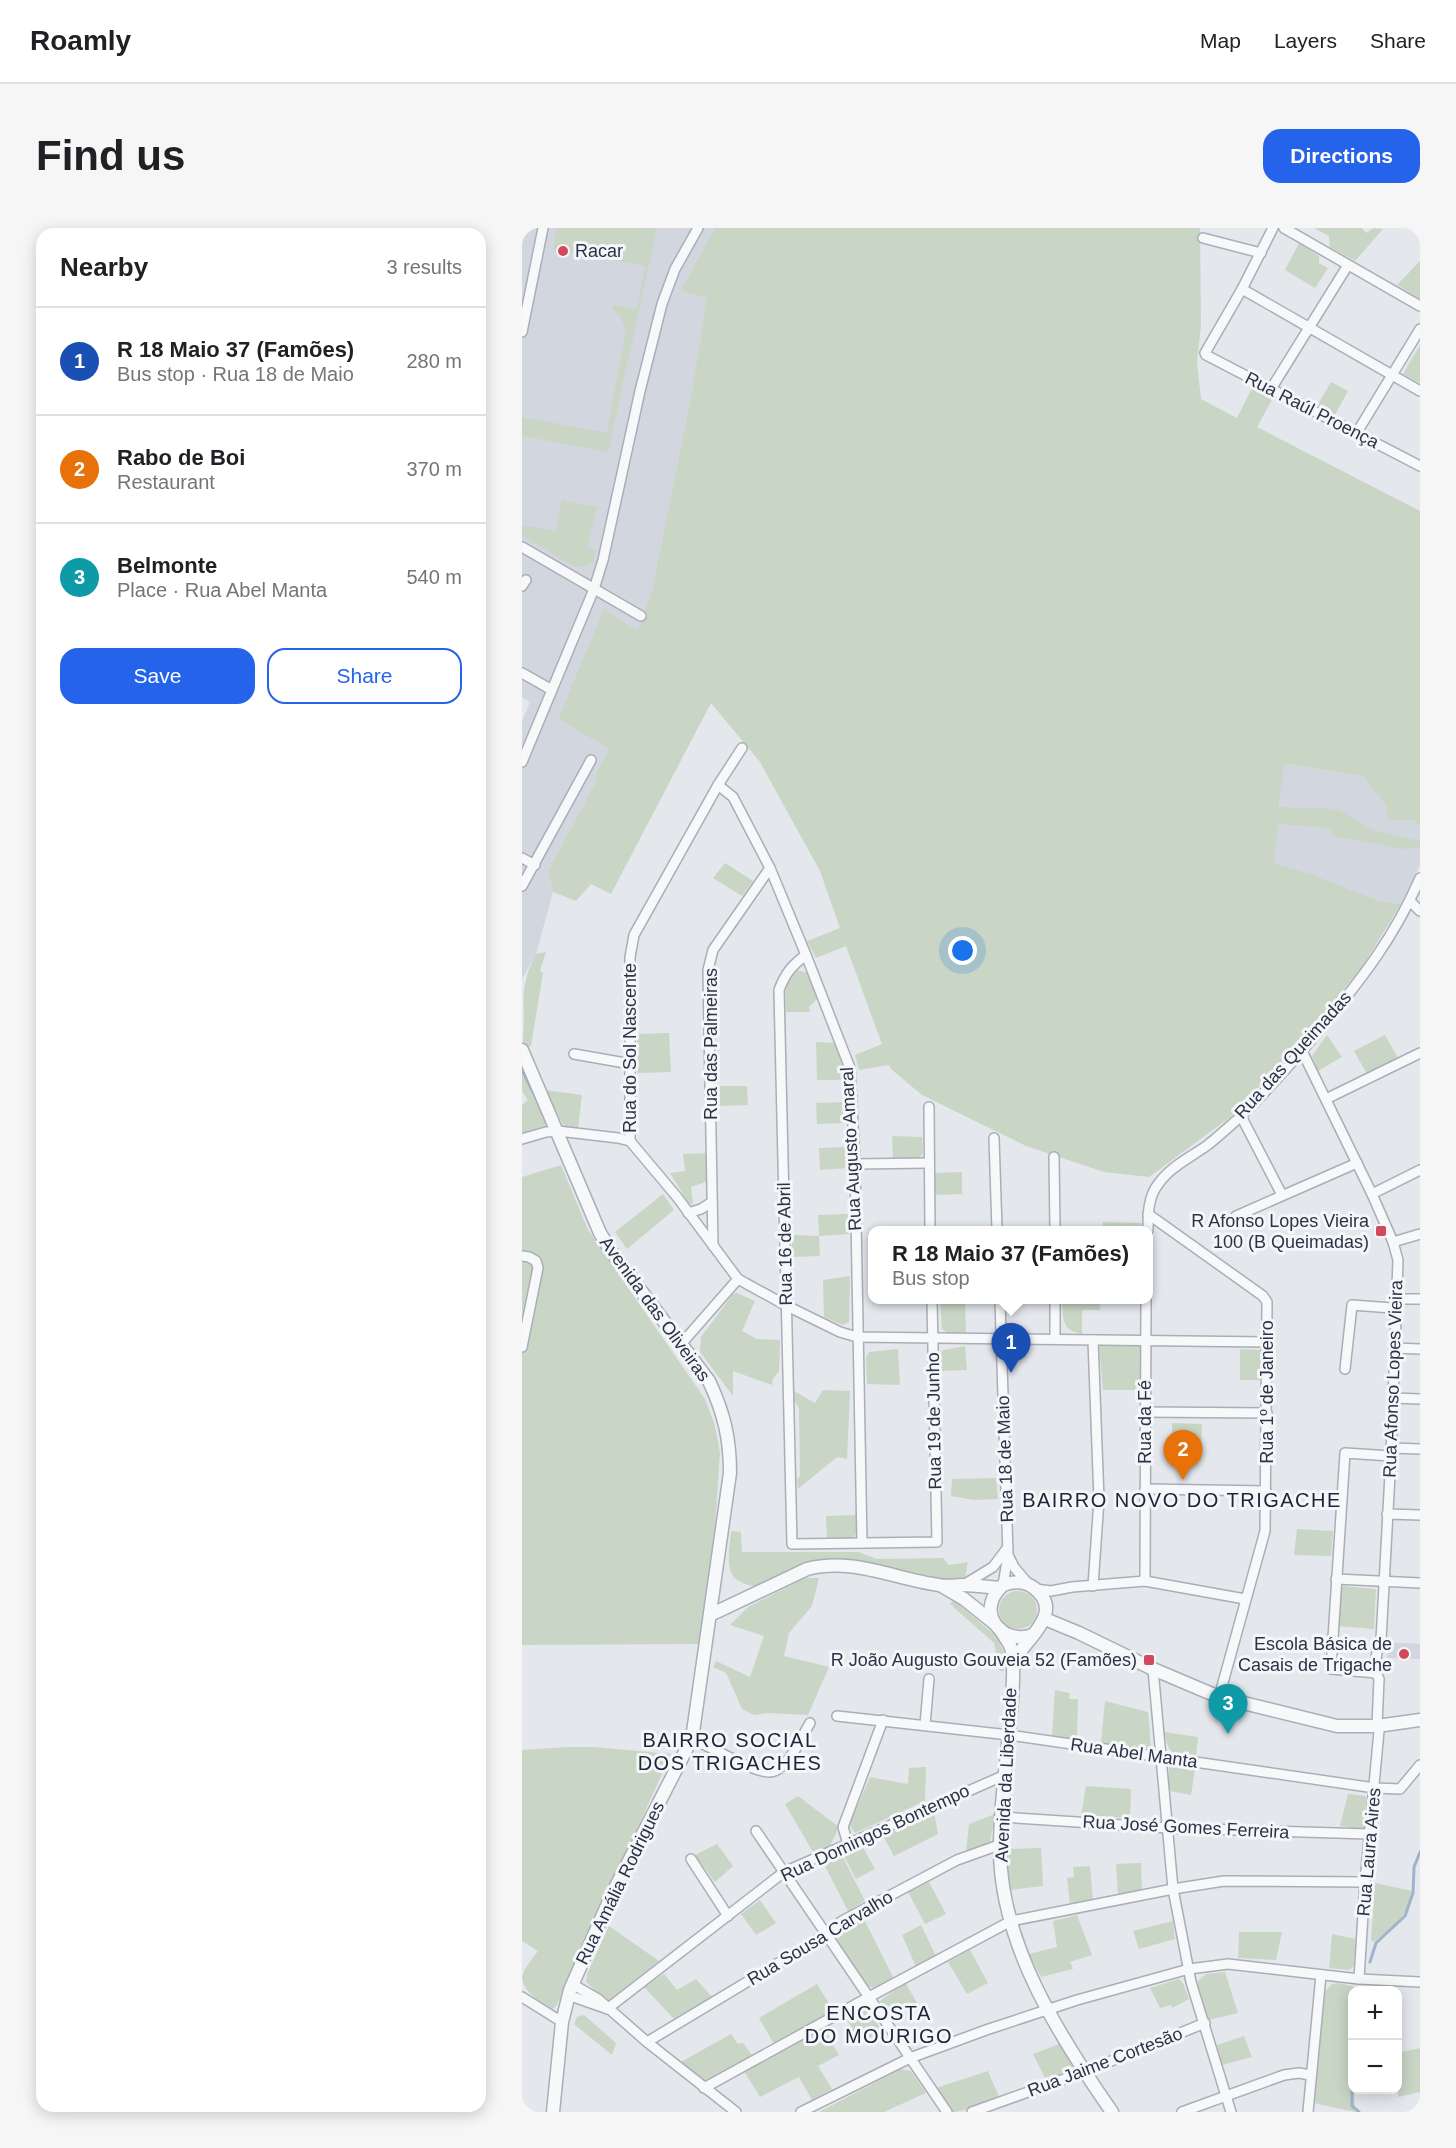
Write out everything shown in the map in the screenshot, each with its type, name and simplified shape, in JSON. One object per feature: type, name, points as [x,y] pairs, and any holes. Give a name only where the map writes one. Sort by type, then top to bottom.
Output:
[{"type":"street","points":[[522,332],[543,228]]},
{"type":"street","points":[[522,762],[594,589],[603,560],[640,391],[662,304],[675,269],[698,228]]},
{"type":"street","points":[[1273,228],[1242,289],[1420,391]]},
{"type":"street","points":[[1284,228],[1420,306]]},
{"type":"street","points":[[1203,238],[1260,253]]},
{"type":"street","points":[[1271,389],[1348,265]]},
{"type":"street","name":"Rua Raúl Proença","points":[[1242,289],[1205,353],[1210,358],[1420,466]]},
{"type":"street","points":[[1356,434],[1420,329]]},
{"type":"street","points":[[522,547],[641,616]]},
{"type":"street","points":[[522,673],[552,690]]},
{"type":"street","name":"Rua do Sol Nascente","points":[[742,748],[718,784],[634,935],[630,957],[630,1141],[738,1280],[840,1332],[857,1337],[1267,1342]]},
{"type":"street","points":[[522,886],[591,760]]},
{"type":"street","name":"Rua Augusto Amaral","points":[[718,784],[733,797],[770,868],[850,1068],[855,1164],[862,1543]]},
{"type":"street","points":[[522,858],[534,865]]},
{"type":"street","name":"Rua das Palmeiras","points":[[713,1246],[708,970],[712,950],[770,868]]},
{"type":"street","name":"Rua das Queimadas","points":[[1148,1214],[1151,1196],[1159,1182],[1241,1116],[1302,1051],[1366,973],[1386,945],[1420,878]]},
{"type":"street","points":[[1410,901],[1420,911]]},
{"type":"street","name":"Rua 16 de Abril","points":[[806,955],[794,964],[784,977],[779,990],[792,1544],[862,1543]]},
{"type":"street","name":"Avenida das Oliveiras","points":[[522,1050],[600,1233],[611,1251],[709,1381],[719,1403],[730,1445],[730,1473],[710,1615]]},
{"type":"street","name":"Rua Afonso Lopes Vieira","points":[[1302,1051],[1372,1194],[1393,1242],[1398,1260],[1381,1640],[1377,1647],[1376,1673],[1379,1679],[1377,1726]]},
{"type":"street","points":[[1326,1099],[1420,1053]]},
{"type":"street","points":[[574,1054],[630,1064]]},
{"type":"street","points":[[928,1107],[930,1226]]},
{"type":"street","points":[[1241,1116],[1282,1196]]},
{"type":"street","points":[[522,1139],[558,1131],[630,1141]]},
{"type":"street","points":[[994,1138],[997,1226]]},
{"type":"street","points":[[1054,1157],[1054,1226]]},
{"type":"street","points":[[1236,1216],[1357,1162]]},
{"type":"street","points":[[855,1164],[928,1163]]},
{"type":"street","points":[[1372,1194],[1420,1170]]},
{"type":"street","points":[[688,1213],[712,1202]]},
{"type":"street","points":[[1148,1214],[1148,1226]]},
{"type":"street","name":"Rua 1º de Janeiro","points":[[1148,1214],[1263,1296],[1267,1302],[1265,1531],[1219,1697]]},
{"type":"street","points":[[1393,1242],[1420,1234]]},
{"type":"street","points":[[522,1256],[536,1261],[538,1268],[522,1347]]},
{"type":"street","points":[[682,1343],[738,1280]]},
{"type":"street","points":[[1345,1369],[1352,1305],[1392,1308],[1402,1299],[1420,1299]]},
{"type":"street","name":"Rua 19 de Junho","points":[[862,1543],[937,1542],[932,1304]]},
{"type":"street","name":"Rua 18 de Maio","points":[[1000,1304],[1008,1551],[1001,1587]]},
{"type":"street","points":[[1055,1304],[1055,1339]]},
{"type":"street","name":"Rua da Fé","points":[[1145,1581],[1146,1304]]},
{"type":"street","points":[[1093,1586],[1099,1500],[1094,1340]]},
{"type":"street","points":[[1395,1348],[1420,1349]]},
{"type":"street","points":[[1393,1398],[1420,1399]]},
{"type":"street","points":[[1145,1412],[1267,1413]]},
{"type":"street","points":[[1376,1673],[1330,1669],[1345,1453],[1420,1449]]},
{"type":"street","points":[[1145,1489],[1266,1491]]},
{"type":"street","points":[[1387,1514],[1420,1515]]},
{"type":"street","points":[[710,1615],[807,1569],[840,1564],[941,1586],[964,1599],[1011,1636],[1019,1638],[1033,1635],[1045,1619],[1045,1606],[1040,1594],[1014,1567],[1008,1551]]},
{"type":"street","name":"Rua 18 de Maio","points":[[963,1585],[993,1567],[1008,1551]]},
{"type":"street","points":[[1336,1580],[1420,1583]]},
{"type":"street","points":[[941,1586],[1001,1587],[1016,1582],[1051,1591],[1145,1581],[1245,1599]]},
{"type":"street","points":[[997,1626],[990,1607],[994,1595],[1001,1587]]},
{"type":"street","name":"Rua Amália Rodrigues","points":[[553,2112],[562,2022],[570,1989],[613,1892],[690,1739],[710,1615]]},
{"type":"street","points":[[1045,1619],[1219,1697],[1337,1726],[1377,1726],[1420,1720]]},
{"type":"street","name":"Avenida da Liberdade","points":[[997,1626],[1010,1645],[1013,1663],[999,1845],[1000,1875],[1016,1941],[1047,2010],[1084,2072],[1112,2112]]},
{"type":"street","name":"Avenida da Liberdade","points":[[1013,1663],[1020,1650],[1033,1635]]},
{"type":"street","points":[[1153,1669],[1173,1889],[1189,1969],[1231,2112]]},
{"type":"street","points":[[925,1725],[929,1679]]},
{"type":"street","name":"Rua Abel Manta","points":[[837,1716],[1009,1735],[1375,1788],[1400,1789],[1420,1765]]},
{"type":"street","points":[[848,1844],[843,1827],[883,1720]]},
{"type":"street","points":[[690,1739],[768,1772],[775,1771],[784,1764],[810,1723]]},
{"type":"street","name":"Rua Laura Aires","points":[[1359,1979],[1369,1834],[1375,1788],[1379,1731],[1377,1726]]},
{"type":"street","name":"Rua Domingos Bontempo","points":[[607,2009],[784,1872],[1005,1775]]},
{"type":"street","name":"Rua José Gomes Ferreira","points":[[1002,1817],[1168,1827],[1369,1834]]},
{"type":"street","points":[[756,1832],[946,2112]]},
{"type":"street","name":"Rua Sousa Carvalho","points":[[647,2042],[825,1935],[842,1921],[957,1860],[999,1845]]},
{"type":"street","points":[[691,1859],[728,1916]]},
{"type":"street","points":[[704,2088],[1011,1921],[1224,1881],[1365,1882]]},
{"type":"street","points":[[801,2112],[910,2058],[1047,2010],[1120,1987],[1189,1969],[1228,1964],[1359,1979],[1420,1982]]},
{"type":"street","points":[[1308,2112],[1321,1975]]},
{"type":"street","points":[[570,1989],[607,2009],[736,2112]]},
{"type":"street","points":[[522,1997],[562,2022]]},
{"type":"street","name":"Rua Jaime Cortesão","points":[[972,2112],[1084,2072],[1205,2023]]},
{"type":"street","points":[[1182,2112],[1284,2075],[1299,2073],[1310,2075]]},
{"type":"shaded area","points":[[522,228],[715,228],[682,289],[707,298],[690,401],[652,590],[638,632],[605,610],[558,719],[609,749],[594,775],[598,778],[548,871],[553,892],[536,954],[522,979],[522,722],[530,702],[522,697]]},
{"type":"shaded area","points":[[1283,764],[1363,776],[1386,806],[1420,825],[1420,865],[1401,904],[1380,901],[1311,874],[1274,863]]},
{"type":"shaded area","name":"Escola Básica de Casais de Trigache","points":[[1388,1642],[1420,1644],[1420,1659],[1387,1658]]},
{"type":"green space","points":[[557,228],[657,228],[608,452],[522,436],[522,417],[607,433],[626,329],[621,318],[612,309],[613,305],[637,309],[645,266],[553,249]]},
{"type":"green space","points":[[715,228],[1200,228],[1201,325],[1197,362],[1201,399],[1237,418],[1252,388],[1273,398],[1257,427],[1420,511],[1420,825],[1412,820],[1388,820],[1386,806],[1363,776],[1284,764],[1279,807],[1337,809],[1375,831],[1420,841],[1420,847],[1404,849],[1333,836],[1331,828],[1278,824],[1274,863],[1311,874],[1380,901],[1401,904],[1362,967],[1258,1088],[1229,1118],[1149,1177],[1104,1172],[1026,1146],[922,1095],[889,1065],[859,1070],[855,1055],[882,1044],[846,946],[816,958],[807,941],[840,928],[820,871],[760,762],[711,703],[611,894],[591,884],[576,901],[553,892],[548,871],[598,778],[594,776],[609,749],[558,719],[604,609],[638,631],[652,590],[690,401],[707,298],[681,290]]},
{"type":"green space","points":[[1314,228],[1362,228],[1366,233],[1374,228],[1383,229],[1355,261],[1330,247],[1329,236]]},
{"type":"green space","points":[[1299,243],[1319,256],[1319,263],[1328,268],[1315,288],[1285,270]]},
{"type":"green space","points":[[1420,261],[1420,299],[1397,285]]},
{"type":"green space","points":[[1420,345],[1420,383],[1403,374]]},
{"type":"green space","points":[[1331,382],[1348,391],[1333,418],[1316,408]]},
{"type":"green space","points":[[562,500],[597,507],[587,548],[596,550],[594,560],[588,566],[575,567],[522,536],[522,525],[556,531]]},
{"type":"green space","points":[[725,863],[753,881],[742,896],[713,878]]},
{"type":"green space","points":[[546,952],[540,971],[543,973],[531,1046],[523,1047],[526,982],[536,954]]},
{"type":"green space","points":[[798,970],[807,973],[817,999],[809,1007],[810,1012],[786,1012],[787,984]]},
{"type":"green space","points":[[669,1033],[671,1072],[638,1073],[636,1034]]},
{"type":"green space","points":[[1327,1035],[1342,1057],[1318,1071],[1312,1056]]},
{"type":"green space","points":[[1385,1035],[1398,1058],[1367,1074],[1354,1051]]},
{"type":"green space","points":[[816,1042],[835,1043],[847,1080],[817,1080]]},
{"type":"green space","points":[[522,1066],[547,1119],[545,1126],[522,1134],[522,1105],[528,1100],[522,1091]]},
{"type":"green space","points":[[718,1086],[747,1086],[748,1105],[719,1106]]},
{"type":"green space","points":[[545,1090],[582,1095],[578,1128],[564,1126]]},
{"type":"green space","points":[[845,1102],[846,1123],[817,1124],[816,1103]]},
{"type":"green space","points":[[892,1136],[922,1137],[923,1153],[917,1160],[893,1160]]},
{"type":"green space","points":[[846,1147],[848,1168],[820,1170],[819,1148]]},
{"type":"green space","points":[[707,1153],[708,1181],[691,1187],[693,1204],[689,1204],[670,1173],[685,1171],[683,1154]]},
{"type":"green space","points":[[561,1165],[588,1230],[705,1399],[715,1426],[720,1453],[714,1543],[699,1644],[522,1645],[522,1177]]},
{"type":"green space","points":[[962,1172],[962,1194],[934,1195],[934,1173]]},
{"type":"green space","points":[[663,1194],[674,1210],[627,1249],[615,1232]]},
{"type":"green space","points":[[848,1214],[849,1234],[819,1236],[818,1215]]},
{"type":"green space","points":[[1103,1222],[1141,1223],[1142,1226],[1103,1226]]},
{"type":"green space","points":[[792,1235],[819,1236],[820,1256],[792,1257]]},
{"type":"green space","points":[[850,1276],[849,1322],[843,1325],[824,1317],[823,1280]]},
{"type":"green space","points":[[737,1293],[755,1301],[742,1331],[757,1339],[780,1340],[779,1371],[772,1385],[733,1371],[733,1396],[700,1352],[701,1337],[733,1294]]},
{"type":"green space","points":[[940,1304],[965,1304],[966,1334],[949,1333],[942,1329]]},
{"type":"green space","points":[[1062,1304],[1100,1304],[1100,1310],[1082,1310],[1082,1334],[1070,1330],[1063,1318]]},
{"type":"green space","points":[[1102,1345],[1139,1345],[1141,1348],[1140,1390],[1103,1390],[1099,1347]]},
{"type":"green space","points":[[965,1346],[967,1370],[939,1371],[940,1355],[943,1350]]},
{"type":"green space","points":[[898,1349],[900,1385],[867,1384],[866,1358],[869,1352]]},
{"type":"green space","points":[[1240,1349],[1261,1350],[1260,1380],[1240,1380]]},
{"type":"green space","points":[[823,1390],[850,1391],[847,1459],[837,1457],[798,1489],[797,1480],[800,1476],[799,1408],[794,1401],[794,1391],[815,1403]]},
{"type":"green space","points":[[1172,1423],[1202,1424],[1201,1453],[1172,1452]]},
{"type":"green space","points":[[996,1478],[998,1499],[974,1500],[951,1496],[952,1479]]},
{"type":"green space","points":[[856,1515],[856,1534],[851,1541],[827,1540],[826,1516]]},
{"type":"green space","points":[[1297,1529],[1333,1531],[1331,1556],[1294,1555]]},
{"type":"green space","points":[[731,1531],[741,1532],[742,1552],[858,1552],[877,1559],[943,1558],[949,1565],[968,1562],[965,1577],[948,1580],[852,1560],[822,1559],[754,1586],[736,1579],[729,1566]]},
{"type":"green space","points":[[805,1578],[819,1578],[812,1606],[789,1633],[784,1656],[829,1667],[808,1715],[767,1713],[754,1715],[742,1709],[726,1673],[713,1667],[716,1661],[750,1677],[764,1636],[730,1625],[748,1607]]},
{"type":"green space","points":[[1341,1586],[1376,1589],[1374,1629],[1338,1626]]},
{"type":"green space","points":[[1018,1591],[1025,1592],[1031,1597],[1036,1603],[1036,1617],[1031,1623],[1025,1628],[1018,1629],[1011,1628],[1005,1623],[1000,1617],[999,1610],[1000,1603],[1005,1597],[1011,1592]]},
{"type":"green space","points":[[954,1600],[998,1638],[1005,1656],[1004,1671],[1000,1671],[994,1643],[950,1604]]},
{"type":"green space","points":[[1055,1690],[1070,1693],[1069,1699],[1078,1699],[1077,1739],[1052,1736]]},
{"type":"green space","points":[[1105,1701],[1148,1712],[1151,1748],[1101,1743]]},
{"type":"green space","points":[[1164,1732],[1198,1737],[1196,1757],[1181,1755],[1170,1750]]},
{"type":"green space","points":[[594,1747],[671,1754],[557,2005],[553,2009],[529,1992],[522,1976],[538,1951],[522,1941],[522,1750]]},
{"type":"green space","points":[[1173,1765],[1195,1769],[1191,1795],[1169,1791],[1169,1767]]},
{"type":"green space","points":[[926,1767],[925,1801],[855,1833],[849,1825],[870,1777],[908,1784],[909,1768]]},
{"type":"green space","points":[[1086,1786],[1131,1789],[1130,1818],[1081,1816]]},
{"type":"green space","points":[[1348,1794],[1366,1796],[1363,1829],[1340,1826]]},
{"type":"green space","points":[[798,1796],[839,1827],[830,1846],[813,1852],[785,1804]]},
{"type":"green space","points":[[934,1812],[938,1834],[894,1856],[882,1834]]},
{"type":"green space","points":[[995,1814],[990,1843],[966,1852],[969,1824]]},
{"type":"green space","points":[[717,1844],[733,1866],[715,1882],[695,1855]]},
{"type":"green space","points":[[861,1844],[875,1869],[856,1879],[842,1852]]},
{"type":"green space","points":[[1041,1848],[1043,1886],[1010,1890],[1006,1870],[1006,1849]]},
{"type":"green space","points":[[841,1853],[865,1901],[848,1911],[822,1860]]},
{"type":"green space","points":[[1141,1863],[1142,1891],[1118,1896],[1116,1864]]},
{"type":"green space","points":[[1090,1866],[1093,1900],[1070,1904],[1067,1878],[1074,1877],[1073,1867]]},
{"type":"green space","points":[[929,1882],[946,1914],[925,1924],[908,1892]]},
{"type":"green space","points":[[1375,1883],[1412,1891],[1403,1915],[1394,1926],[1374,1942],[1371,1941]]},
{"type":"green space","points":[[760,1900],[776,1923],[756,1935],[741,1914]]},
{"type":"green space","points":[[1077,1915],[1092,1955],[1070,1962],[1073,1969],[1041,1977],[1029,1954],[1057,1947],[1053,1921]]},
{"type":"green space","points":[[863,1917],[893,1977],[876,1989],[864,1984],[834,1941],[837,1933]]},
{"type":"green space","points":[[1173,1921],[1175,1939],[1139,1949],[1133,1931]]},
{"type":"green space","points":[[921,1925],[936,1956],[916,1967],[902,1935]]},
{"type":"green space","points":[[609,1926],[659,1961],[609,2000],[605,2000],[586,1982],[587,1974]]},
{"type":"green space","points":[[1239,1932],[1282,1932],[1276,1960],[1238,1958]]},
{"type":"green space","points":[[1332,1934],[1356,1939],[1354,1966],[1349,1970],[1329,1968]]},
{"type":"green space","points":[[970,1950],[988,1983],[967,1994],[948,1962]]},
{"type":"green space","points":[[1225,1972],[1238,2013],[1208,2020],[1197,1982],[1206,1974]]},
{"type":"green space","points":[[664,1974],[677,1990],[696,1979],[712,1997],[674,2019],[644,1987]]},
{"type":"green space","points":[[1179,1979],[1189,1999],[1172,2008],[1171,2005],[1160,2008],[1150,1988]]},
{"type":"green space","points":[[905,1982],[917,2003],[887,2017],[881,2008],[880,2001]]},
{"type":"green space","points":[[817,1984],[834,2012],[774,2044],[759,2018]]},
{"type":"green space","points":[[1332,1984],[1351,1986],[1348,1986],[1348,2094],[1354,2094],[1355,2112],[1314,2103],[1325,1992]]},
{"type":"green space","points":[[865,2006],[883,2032],[860,2043],[845,2017]]},
{"type":"green space","points":[[584,2015],[616,2043],[612,2055],[574,2024],[577,2017]]},
{"type":"green space","points":[[823,2028],[839,2055],[818,2066],[832,2089],[812,2100],[799,2077],[760,2097],[744,2071]]},
{"type":"green space","points":[[731,2034],[738,2044],[743,2043],[752,2055],[706,2081],[681,2062]]},
{"type":"green space","points":[[1244,2036],[1252,2057],[1222,2065],[1217,2045]]},
{"type":"green space","points":[[1059,2044],[1073,2065],[1066,2074],[1047,2082],[1033,2054]]},
{"type":"green space","points":[[1420,2048],[1420,2092],[1398,2097],[1398,2094],[1402,2094],[1402,2052]]},
{"type":"green space","points":[[901,2069],[911,2071],[926,2093],[884,2112],[819,2112]]},
{"type":"green space","points":[[988,2071],[1000,2099],[969,2109],[950,2111],[936,2088]]},
{"type":"waterway","points":[[522,1070],[536,1098]]},
{"type":"waterway","points":[[1370,1962],[1376,1943],[1405,1916],[1413,1893],[1414,1867],[1420,1852]]},
{"type":"waterway","points":[[1352,2040],[1352,2106],[1359,2112]]},
{"type":"place","name":"Racar","points":[[563,251]]},
{"type":"place","name":"R Afonso Lopes Vieira 100 (B Queimadas)","points":[[1381,1231]]},
{"type":"place","name":"R 18 Maio 37 (Famões)","points":[[1011,1373]]},
{"type":"place","name":"Rabo de Boi","points":[[1183,1480]]},
{"type":"place","name":"Escola Básica de Casais de Trigache","points":[[1404,1654]]},
{"type":"place","name":"R João Augusto Gouveia 52 (Famões)","points":[[1149,1660]]},
{"type":"place","name":"Belmonte","points":[[1228,1734]]},
{"type":"district","name":"BAIRRO NOVO DO TRIGACHE","points":[[1182,1500]]},
{"type":"district","name":"BAIRRO SOCIAL DOS TRIGACHES","points":[[730,1752]]},
{"type":"district","name":"ENCOSTA DO MOURIGO","points":[[879,2024]]}]
